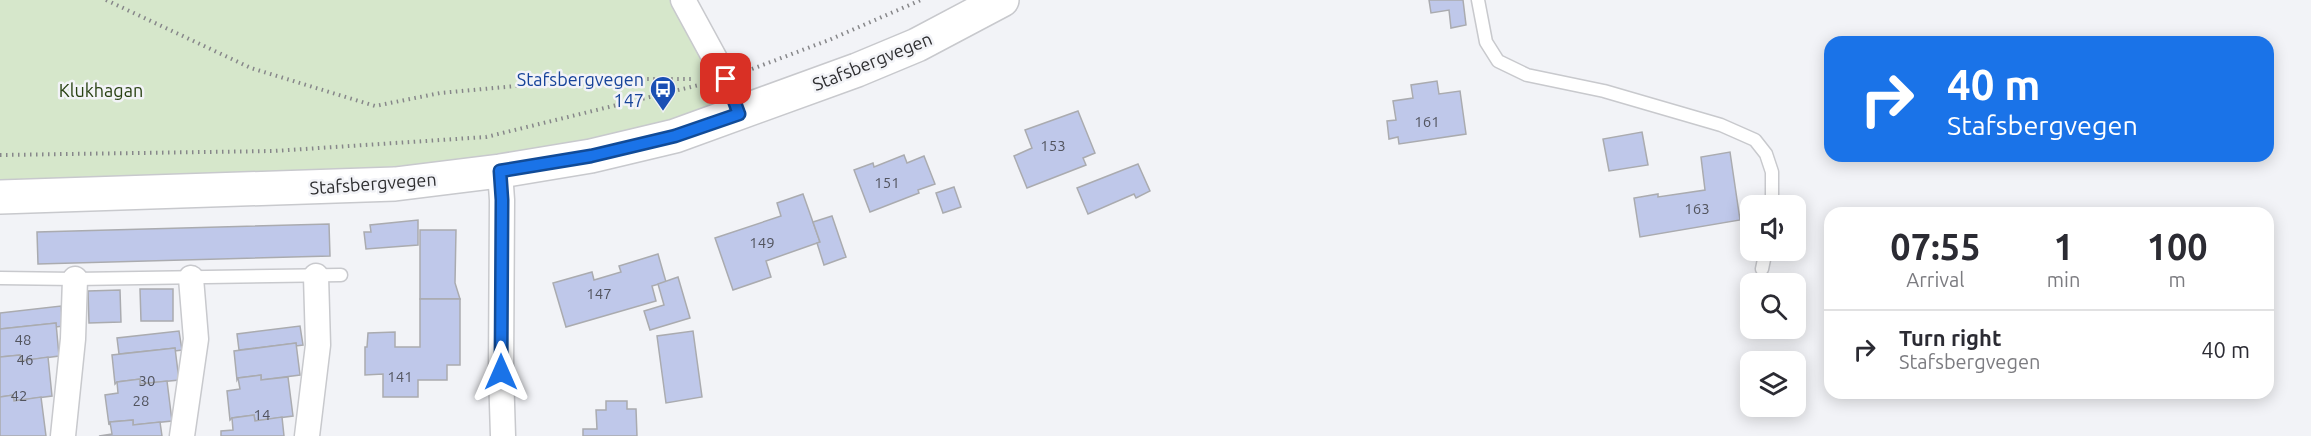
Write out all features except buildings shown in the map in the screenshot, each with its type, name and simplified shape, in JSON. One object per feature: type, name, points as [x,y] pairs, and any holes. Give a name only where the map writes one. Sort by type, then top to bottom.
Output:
[{"type":"main road","name":"Stafsbergvegen","points":[[0,197],[395,184],[500,171],[591,156],[675,136],[739,114],[917,45],[1002,0]]},
{"type":"street","points":[[683,0],[726,79],[739,114]]},
{"type":"street","points":[[500,171],[503,436]]},
{"type":"street","points":[[307,436],[318,345],[316,276]]},
{"type":"street","points":[[182,436],[196,339],[191,278]]},
{"type":"street","points":[[63,436],[73,339],[75,279]]},
{"type":"lane","points":[[1478,0],[1486,42],[1498,61],[1527,75],[1614,93],[1721,125],[1755,140],[1767,154],[1772,172],[1772,195]]},
{"type":"lane","points":[[1762,269],[1764,261]]},
{"type":"lane","points":[[0,278],[341,275]]},
{"type":"path","points":[[106,0],[251,68],[375,106],[440,93],[592,78],[726,79]]},
{"type":"path","points":[[0,155],[274,151],[486,137],[726,79],[829,40],[921,0]]},
{"type":"green space","name":"Klukhagan","points":[[0,0],[671,0],[711,74],[716,95],[708,113],[596,140],[468,160],[351,170],[0,181]]},
{"type":"place","name":"Stafsbergvegen 147","points":[[663,112]]},
{"type":"route","points":[[501,372],[502,200],[500,171],[591,156],[675,136],[739,114],[726,79]]}]
